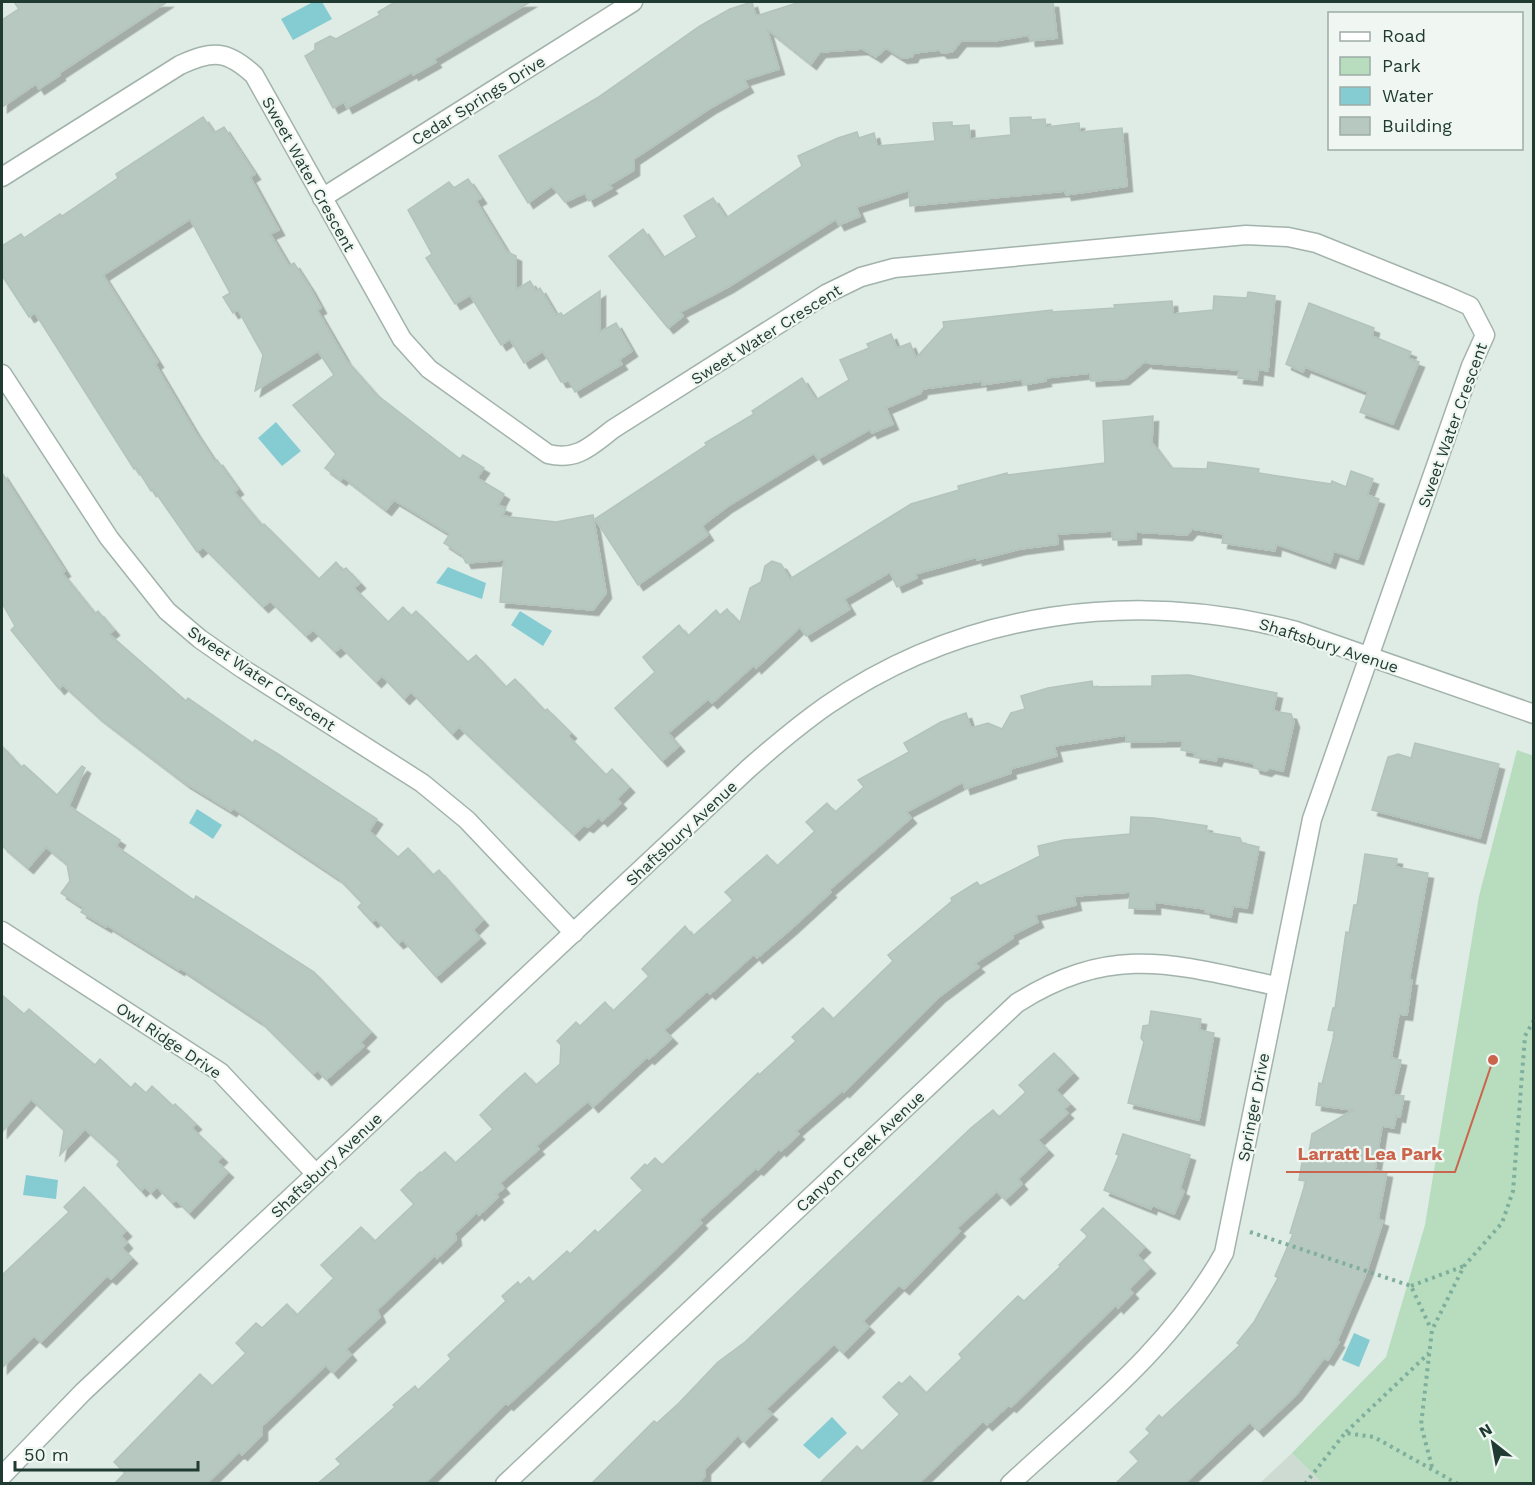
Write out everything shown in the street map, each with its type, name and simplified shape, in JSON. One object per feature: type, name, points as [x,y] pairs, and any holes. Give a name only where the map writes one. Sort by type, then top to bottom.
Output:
[{"type":"street","name":"Cedar Springs Drive","points":[[322,198],[633,2]]},
{"type":"street","name":"Sweet Water Crescent","points":[[2,177],[180,65],[202,54],[223,54],[240,62],[254,75],[402,339],[429,369],[548,454],[564,458],[588,449],[613,429],[826,294],[861,277],[894,268],[1246,236],[1287,237],[1325,246],[1470,306],[1485,335],[1471,366],[1371,657]]},
{"type":"street","name":"Sweet Water Crescent","points":[[2,374],[109,538],[167,611],[200,639],[243,669],[422,783],[449,804],[574,933]]},
{"type":"street","name":"Shaftsbury Avenue","points":[[2,1476],[83,1392],[748,769],[800,726],[858,686],[918,655],[946,644],[1035,619],[1085,612],[1154,609],[1190,611],[1264,622],[1533,714]]},
{"type":"street","name":"Springer Drive","points":[[1010,1484],[1152,1354],[1204,1290],[1224,1253],[1276,986],[1312,819],[1371,657]]},
{"type":"street","name":"Owl Ridge Drive","points":[[2,931],[220,1072],[316,1174]]},
{"type":"street","name":"Canyon Creek Avenue","points":[[505,1484],[1017,1003],[1044,986],[1076,973],[1122,963],[1180,964],[1276,986]]},
{"type":"path","points":[[1432,1467],[1421,1425],[1432,1330],[1464,1266],[1502,1223],[1513,1191],[1525,1036],[1533,1020]]},
{"type":"path","points":[[1231,1226],[1411,1286],[1464,1266]]},
{"type":"path","points":[[1411,1286],[1432,1330]]},
{"type":"path","points":[[1305,1484],[1345,1433],[1429,1353]]},
{"type":"path","points":[[1345,1433],[1374,1437],[1432,1467],[1458,1484]]},
{"type":"shaded area","points":[[1292,1453],[1322,1483],[1260,1483]]},
{"type":"green space","points":[[1517,750],[1534,756],[1533,1483],[1322,1483],[1292,1453],[1386,1357],[1425,1225],[1479,896]]},
{"type":"water","points":[[313,2],[322,2],[332,19],[293,40],[281,19]]},
{"type":"water","points":[[276,422],[301,451],[282,466],[258,438]]},
{"type":"water","points":[[448,567],[486,583],[482,599],[436,583]]},
{"type":"water","points":[[520,611],[552,631],[543,646],[511,625]]},
{"type":"water","points":[[197,809],[222,825],[213,839],[189,823]]},
{"type":"water","points":[[26,1175],[58,1180],[56,1199],[23,1195]]},
{"type":"water","points":[[1354,1333],[1370,1340],[1359,1367],[1342,1360]]},
{"type":"water","points":[[832,1417],[847,1433],[819,1459],[803,1445]]},
{"type":"building","points":[[14,2],[167,2],[59,73],[60,75],[39,89],[36,84],[2,107],[2,20],[19,9]]},
{"type":"building","points":[[395,2],[530,2],[434,59],[436,62],[413,75],[412,72],[347,108],[344,102],[333,108],[305,56],[315,50],[315,44],[330,36],[336,39],[380,15],[378,12]]},
{"type":"building","points":[[752,2],[756,16],[800,2],[1053,2],[1057,38],[1030,41],[1029,35],[994,41],[961,41],[952,52],[942,53],[939,50],[914,53],[912,57],[902,58],[886,48],[876,57],[863,49],[820,52],[811,64],[767,29],[779,69],[744,80],[748,87],[712,107],[634,159],[634,170],[609,185],[612,188],[589,201],[585,193],[565,202],[552,186],[528,203],[499,156],[597,98],[700,26],[730,9]]},
{"type":"building","points":[[203,117],[214,133],[224,127],[255,174],[250,177],[279,230],[270,234],[289,266],[294,263],[310,288],[321,308],[317,310],[346,360],[377,395],[460,459],[463,455],[484,468],[477,478],[504,494],[498,505],[506,508],[502,516],[556,522],[593,515],[606,593],[593,610],[500,602],[504,560],[466,563],[462,555],[444,543],[450,534],[394,500],[386,510],[343,477],[341,480],[325,468],[336,454],[293,405],[334,375],[318,351],[255,391],[263,355],[238,310],[233,313],[223,297],[230,293],[190,219],[103,275],[158,362],[155,364],[194,430],[215,462],[217,460],[238,489],[234,492],[262,526],[264,524],[319,579],[336,562],[343,570],[346,568],[360,583],[354,588],[388,622],[403,607],[411,616],[416,611],[468,662],[476,655],[506,687],[515,679],[545,711],[547,709],[571,733],[568,736],[606,775],[612,769],[629,787],[617,799],[621,803],[602,821],[599,817],[588,827],[584,825],[574,835],[459,727],[452,734],[411,692],[404,699],[382,676],[376,682],[341,647],[335,652],[313,630],[306,636],[270,601],[263,607],[203,547],[197,552],[153,489],[151,491],[136,467],[134,469],[35,313],[29,317],[3,277],[2,246],[21,234],[24,238],[60,214],[62,216],[118,178],[116,174]]},
{"type":"building","points":[[1031,117],[1031,120],[1045,119],[1046,127],[1079,123],[1080,132],[1122,128],[1127,186],[1066,195],[1065,191],[910,206],[909,190],[856,207],[860,216],[839,225],[836,219],[728,287],[680,312],[683,316],[668,328],[609,256],[643,229],[663,258],[697,237],[684,216],[713,198],[726,218],[802,166],[798,156],[838,138],[857,132],[859,138],[874,133],[877,146],[935,141],[933,123],[952,122],[952,126],[969,125],[970,139],[1011,135],[1010,118]]},
{"type":"building","points":[[468,179],[481,198],[476,201],[507,252],[516,256],[516,290],[530,281],[536,291],[540,288],[556,315],[561,313],[563,316],[600,291],[600,332],[616,323],[632,351],[619,360],[622,364],[575,392],[569,381],[561,382],[543,351],[524,363],[510,339],[501,345],[470,295],[455,304],[426,258],[432,254],[408,210],[449,182],[454,188]]},
{"type":"building","points":[[1248,292],[1275,296],[1268,371],[1258,369],[1257,380],[1238,378],[1239,370],[1147,363],[1147,360],[1124,379],[1091,381],[1090,373],[1045,378],[1046,381],[1023,385],[1022,379],[982,385],[982,381],[922,389],[921,393],[886,408],[893,424],[872,433],[870,429],[818,459],[814,453],[728,506],[702,526],[708,535],[638,585],[595,519],[707,445],[705,443],[754,414],[752,411],[802,378],[816,400],[849,380],[840,360],[869,348],[867,344],[891,334],[897,348],[910,343],[916,358],[944,327],[943,322],[1052,310],[1052,312],[1115,308],[1114,305],[1172,301],[1173,314],[1213,310],[1214,296],[1247,298]]},
{"type":"building","points":[[1309,303],[1374,328],[1372,336],[1411,352],[1408,358],[1419,362],[1393,424],[1360,412],[1368,392],[1305,367],[1303,372],[1286,364]]},
{"type":"building","points":[[1153,416],[1152,443],[1171,468],[1207,469],[1208,462],[1259,469],[1258,473],[1331,484],[1332,481],[1346,487],[1351,471],[1373,479],[1367,495],[1379,499],[1358,559],[1334,551],[1330,563],[1276,544],[1275,551],[1222,543],[1224,534],[1192,529],[1187,535],[1136,532],[1136,539],[1113,540],[1112,531],[1057,534],[1058,544],[1020,549],[977,560],[977,557],[915,574],[917,578],[897,587],[890,572],[844,599],[850,609],[806,636],[800,627],[756,668],[754,665],[712,703],[708,699],[668,733],[679,746],[662,761],[615,708],[655,672],[643,657],[679,625],[688,636],[716,610],[720,615],[727,609],[740,623],[750,588],[761,582],[765,566],[772,561],[781,564],[790,579],[911,504],[959,490],[958,486],[1007,473],[1007,475],[1105,463],[1103,421]]},
{"type":"building","points":[[2,473],[65,571],[62,573],[95,614],[98,611],[114,630],[109,634],[186,701],[188,698],[253,743],[255,740],[278,754],[377,819],[369,831],[398,857],[408,848],[433,875],[439,870],[483,920],[473,930],[480,938],[436,977],[403,940],[398,943],[376,919],[372,922],[358,907],[362,903],[339,879],[233,808],[231,811],[185,783],[97,716],[63,685],[59,689],[11,630],[15,626],[2,603]]},
{"type":"building","points":[[1189,675],[1277,693],[1273,711],[1291,714],[1294,722],[1283,771],[1270,768],[1266,771],[1255,768],[1253,763],[1218,756],[1216,761],[1194,757],[1196,753],[1181,750],[1183,741],[1126,742],[1126,735],[1054,746],[1057,756],[1010,769],[1011,773],[965,789],[963,782],[906,812],[911,818],[829,890],[831,892],[792,928],[757,958],[754,954],[710,994],[707,991],[664,1030],[672,1038],[649,1059],[647,1057],[593,1107],[588,1101],[536,1146],[539,1149],[500,1183],[504,1188],[496,1194],[498,1197],[479,1215],[477,1212],[455,1233],[456,1240],[437,1258],[435,1255],[377,1310],[380,1317],[346,1349],[351,1355],[333,1373],[326,1365],[262,1426],[262,1435],[242,1455],[239,1452],[206,1484],[114,1484],[125,1473],[114,1462],[200,1374],[212,1386],[246,1353],[236,1343],[256,1323],[262,1328],[287,1304],[297,1315],[334,1278],[321,1265],[361,1227],[375,1241],[414,1204],[401,1190],[445,1152],[455,1163],[493,1129],[480,1115],[525,1073],[536,1085],[560,1064],[561,1045],[557,1041],[576,1022],[580,1026],[605,1002],[613,1011],[649,976],[642,969],[685,926],[693,936],[733,900],[725,892],[767,855],[777,866],[815,831],[806,822],[827,803],[835,812],[864,787],[858,780],[909,752],[904,743],[941,722],[966,713],[971,728],[988,723],[1002,729],[1011,713],[1025,709],[1021,696],[1048,688],[1092,681],[1093,687],[1152,686],[1152,676]]},
{"type":"building","points":[[1415,743],[1499,764],[1480,838],[1372,810],[1388,757],[1398,754],[1411,758]]},
{"type":"building","points":[[2,746],[21,767],[24,765],[57,795],[82,766],[85,768],[69,806],[120,840],[116,846],[194,900],[196,896],[314,972],[371,1032],[360,1043],[364,1046],[326,1080],[318,1070],[313,1074],[261,1022],[180,968],[179,970],[107,925],[106,927],[81,912],[84,908],[61,893],[70,881],[67,864],[46,847],[28,868],[2,846]]},
{"type":"building","points":[[1131,817],[1207,826],[1206,832],[1240,838],[1242,843],[1259,847],[1247,908],[1233,906],[1231,917],[1205,912],[1205,909],[1155,902],[1155,909],[1129,908],[1130,892],[1074,896],[1076,905],[1035,915],[1038,922],[1012,935],[1013,938],[975,963],[979,967],[939,997],[844,1092],[843,1090],[796,1131],[799,1134],[781,1151],[779,1149],[758,1170],[756,1168],[699,1220],[702,1223],[661,1263],[508,1405],[506,1403],[424,1484],[317,1484],[341,1464],[336,1459],[395,1407],[393,1405],[415,1386],[418,1390],[451,1359],[448,1355],[506,1301],[502,1296],[518,1282],[520,1285],[529,1277],[533,1282],[567,1251],[570,1254],[595,1230],[598,1233],[643,1190],[631,1178],[645,1164],[647,1166],[655,1158],[662,1165],[758,1073],[759,1075],[796,1041],[792,1037],[823,1008],[833,1019],[893,961],[888,955],[952,901],[951,898],[977,882],[980,886],[1040,856],[1038,846],[1064,840],[1130,834]]},
{"type":"building","points":[[1365,854],[1397,859],[1396,867],[1428,873],[1409,980],[1412,980],[1407,1015],[1399,1014],[1391,1058],[1401,1060],[1393,1095],[1404,1096],[1400,1117],[1396,1116],[1394,1128],[1382,1126],[1375,1170],[1387,1172],[1378,1219],[1383,1221],[1367,1271],[1337,1341],[1339,1342],[1328,1360],[1324,1358],[1296,1395],[1258,1431],[1250,1422],[1184,1484],[1115,1484],[1139,1461],[1130,1452],[1150,1433],[1146,1429],[1159,1415],[1162,1418],[1240,1345],[1237,1343],[1254,1322],[1278,1278],[1275,1276],[1293,1234],[1290,1233],[1306,1181],[1299,1180],[1303,1157],[1308,1158],[1312,1134],[1353,1110],[1316,1105],[1319,1083],[1322,1084],[1335,1031],[1328,1030],[1333,1008],[1335,1008],[1346,932],[1349,933],[1354,905],[1357,905]]},
{"type":"building","points":[[2,995],[24,1014],[29,1009],[95,1065],[100,1059],[131,1088],[135,1083],[146,1093],[152,1086],[196,1124],[192,1128],[222,1157],[217,1162],[228,1172],[189,1213],[177,1201],[171,1202],[157,1187],[151,1193],[145,1187],[141,1191],[117,1165],[120,1161],[85,1129],[60,1155],[64,1130],[31,1099],[2,1132]]},
{"type":"building","points":[[1151,1011],[1201,1019],[1199,1030],[1214,1033],[1199,1120],[1128,1103],[1144,1042],[1141,1038],[1143,1026],[1149,1025]]},
{"type":"building","points":[[1054,1053],[1073,1073],[1056,1090],[1070,1104],[1064,1109],[1068,1113],[1038,1140],[1048,1150],[1018,1179],[1022,1184],[1005,1200],[997,1191],[957,1228],[960,1231],[904,1289],[899,1285],[863,1321],[869,1327],[843,1353],[834,1344],[766,1409],[772,1414],[744,1442],[738,1435],[705,1469],[705,1476],[698,1484],[591,1484],[654,1421],[657,1423],[718,1362],[745,1342],[971,1128],[993,1110],[999,1117],[1026,1092],[1019,1085]]},
{"type":"building","points":[[1123,1134],[1190,1155],[1180,1189],[1184,1191],[1174,1214],[1152,1205],[1151,1209],[1104,1190],[1119,1155],[1116,1154]]},
{"type":"building","points":[[84,1187],[126,1231],[121,1236],[127,1243],[122,1248],[132,1258],[111,1279],[107,1276],[41,1342],[34,1336],[2,1368],[2,1275],[69,1212],[64,1207]]},
{"type":"building","points":[[1103,1208],[1145,1247],[1137,1255],[1150,1268],[1129,1289],[1133,1293],[1118,1308],[1116,1305],[1011,1407],[1009,1405],[987,1425],[983,1421],[918,1484],[819,1484],[857,1446],[862,1451],[900,1414],[883,1397],[899,1382],[902,1384],[910,1376],[926,1393],[962,1358],[959,1354],[1018,1296],[1024,1301],[1061,1266],[1059,1265],[1088,1236],[1081,1230]]},
{"type":"place","name":"Larratt Lea Park","points":[[1493,1060]]}]
